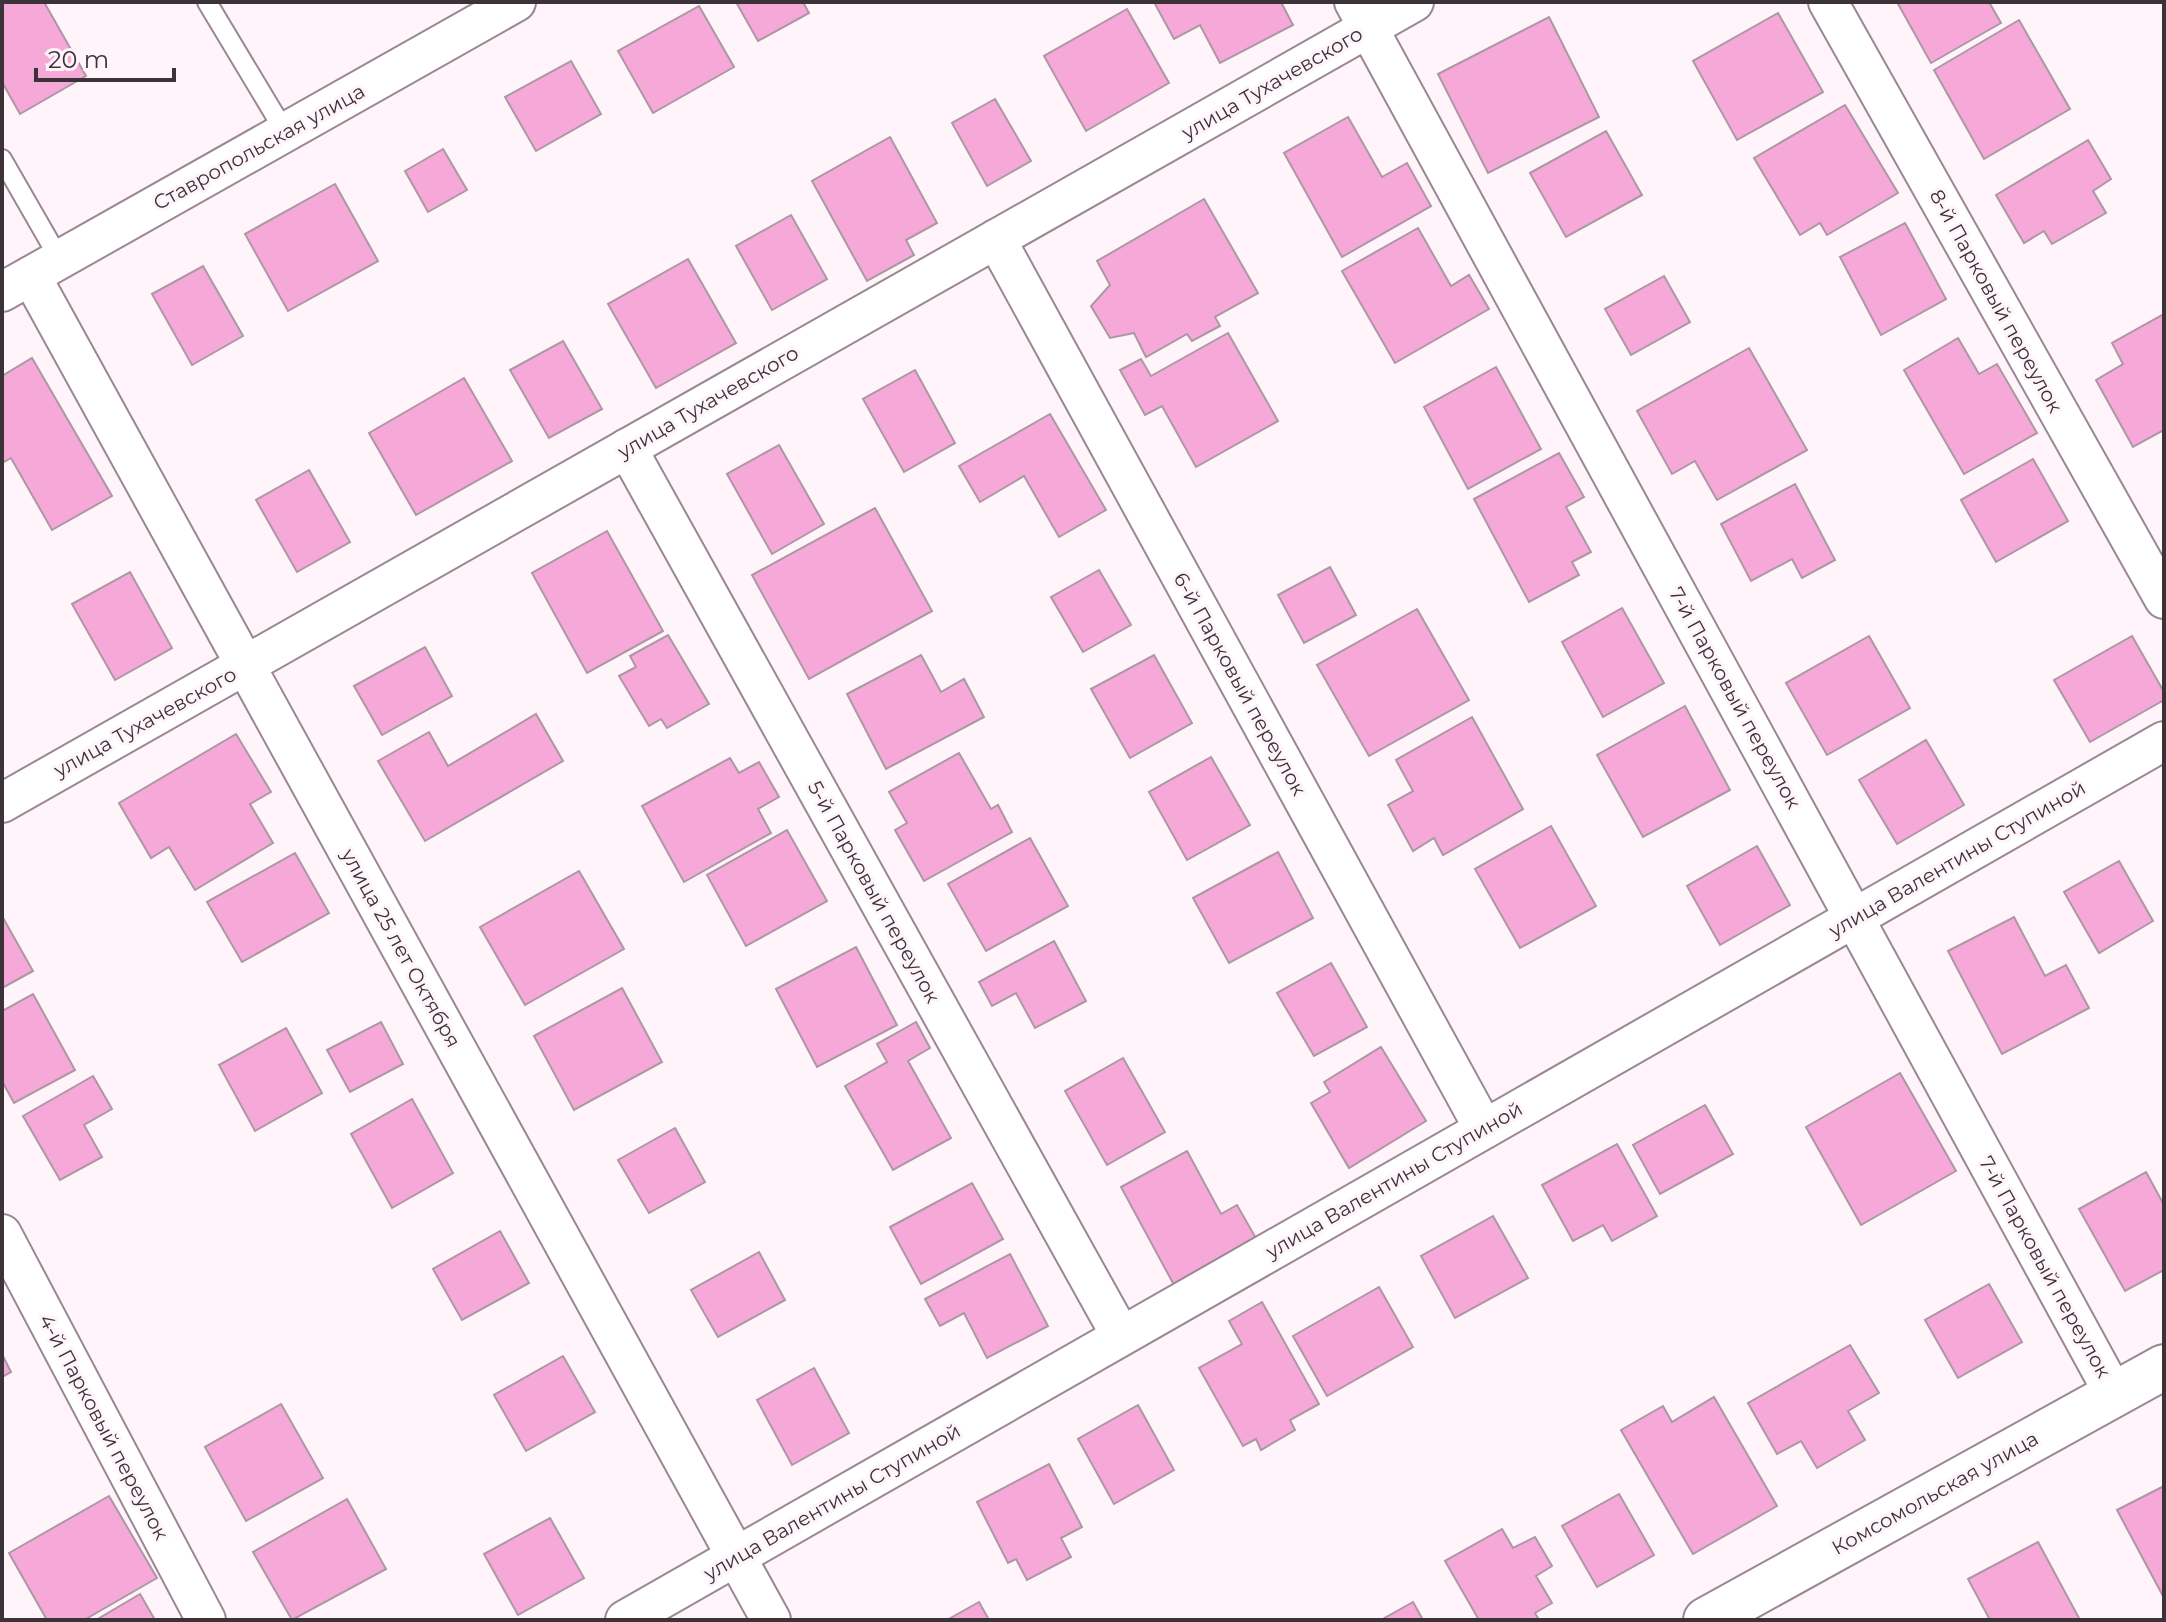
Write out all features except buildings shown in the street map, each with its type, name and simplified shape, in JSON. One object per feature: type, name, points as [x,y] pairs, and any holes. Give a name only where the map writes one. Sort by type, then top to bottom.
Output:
[{"type":"main road","name":"Комсомольская улица","points":[[1706,1620],[2164,1367]]},
{"type":"street","name":"Ставропольская улица","points":[[31,276],[516,2]]},
{"type":"street","name":"улица Тухачевского","points":[[2,803],[996,239],[1362,15],[1414,2]]},
{"type":"street","name":"8-й Парковый переулок","points":[[1828,2],[2164,599]]},
{"type":"street","name":"7-й Парковый переулок","points":[[1362,15],[2114,1394]]},
{"type":"street","name":"6-й Парковый переулок","points":[[996,239],[1484,1129]]},
{"type":"street","name":"улица 25 лет Октября","points":[[31,276],[771,1620]]},
{"type":"street","name":"5-й Парковый переулок","points":[[627,448],[1121,1336]]},
{"type":"street","name":"улица Валентины Ступиной","points":[[625,1620],[2164,741]]},
{"type":"street","name":"4-й Парковый переулок","points":[[2,1234],[206,1620]]},
{"type":"lane","points":[[207,2],[285,132]]},
{"type":"lane","points":[[2,159],[31,276]]}]
